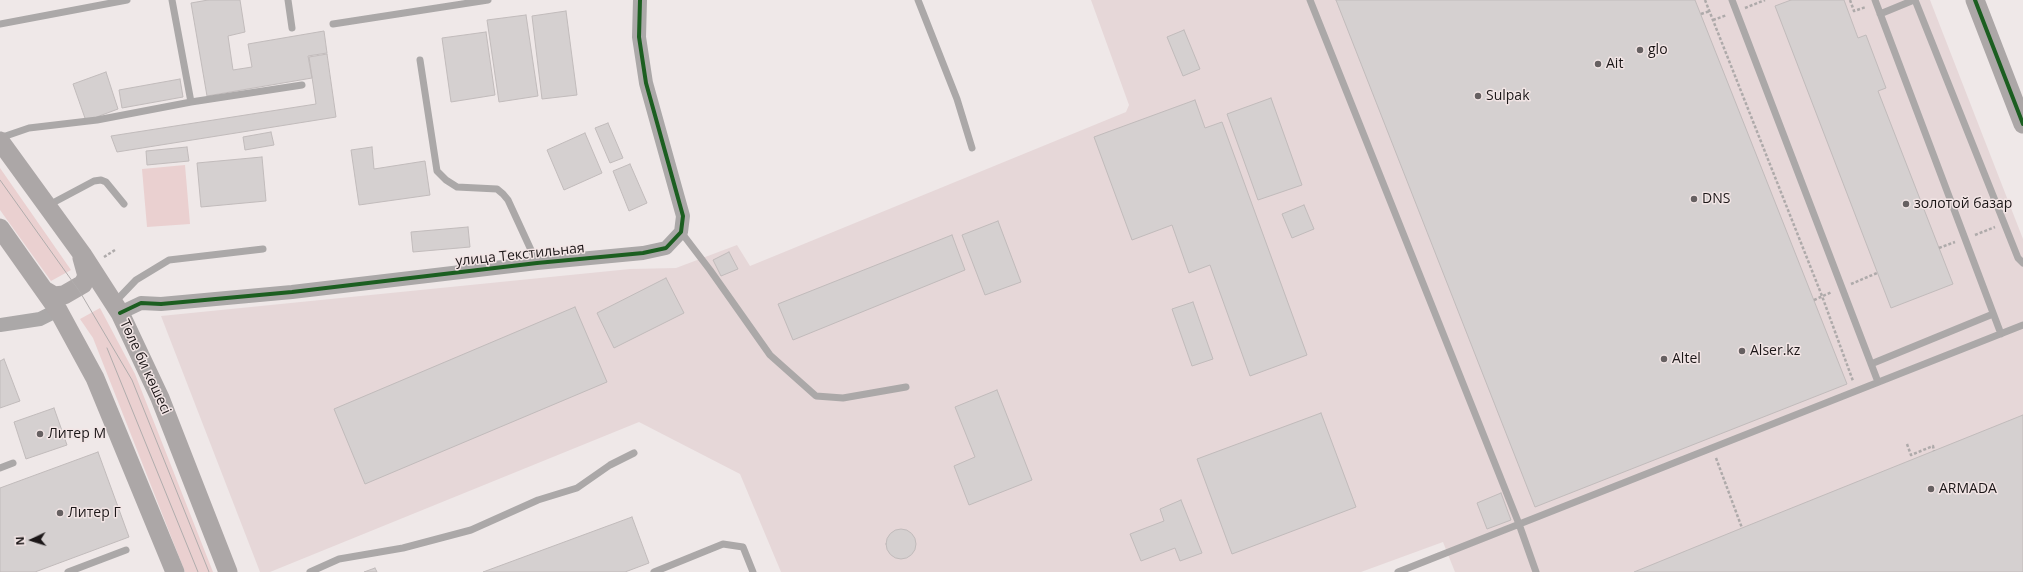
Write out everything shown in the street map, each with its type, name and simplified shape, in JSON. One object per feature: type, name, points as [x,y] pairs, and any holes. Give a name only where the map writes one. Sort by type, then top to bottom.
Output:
[{"type":"main road","points":[[1975,0],[2023,124]]},
{"type":"main road","name":"Төле би көшесі","points":[[0,141],[82,254],[117,308],[160,398],[228,572]]},
{"type":"main road","points":[[0,228],[58,310],[95,378],[175,572]]},
{"type":"main road","points":[[44,290],[54,296],[64,295],[83,284],[87,276],[82,254]]},
{"type":"street","points":[[640,0],[639,37],[646,83],[683,216],[681,232]]},
{"type":"street","name":"улица Текстильная","points":[[117,308],[141,303],[161,304],[292,292],[537,263],[643,254],[666,248],[681,232]]},
{"type":"street","points":[[0,325],[40,319],[58,310]]},
{"type":"lane","points":[[0,24],[127,0]]},
{"type":"lane","points":[[172,0],[191,102]]},
{"type":"lane","points":[[288,0],[292,28]]},
{"type":"lane","points":[[334,24],[488,0]]},
{"type":"lane","points":[[918,0],[957,99],[972,148]]},
{"type":"lane","points":[[1310,0],[1519,524],[1536,572]]},
{"type":"lane","points":[[1732,0],[1878,382]]},
{"type":"lane","points":[[1880,14],[1915,0],[2018,258],[2023,264]]},
{"type":"lane","points":[[1875,2],[2001,334]]},
{"type":"lane","points":[[420,60],[437,170],[446,180],[457,187],[497,189],[503,194],[508,200],[537,263]]},
{"type":"lane","points":[[0,138],[29,128],[98,120],[191,102],[302,85]]},
{"type":"lane","points":[[47,206],[94,181],[101,180],[106,182],[124,204]]},
{"type":"lane","points":[[681,232],[710,270],[770,355],[816,396],[843,398],[906,387]]},
{"type":"lane","points":[[117,308],[136,280],[169,260],[264,250]]},
{"type":"lane","points":[[1871,364],[1993,314]]},
{"type":"lane","points":[[1398,572],[2023,325]]},
{"type":"lane","points":[[310,572],[339,559],[403,548],[471,530],[538,500],[577,488],[610,465],[634,453]]},
{"type":"lane","points":[[0,468],[13,463]]},
{"type":"lane","points":[[654,572],[723,544],[743,547],[753,572]]},
{"type":"lane","points":[[68,572],[126,550]]},
{"type":"path","points":[[1705,0],[1819,289],[1857,391]]},
{"type":"path","points":[[1850,0],[1854,11],[1875,2]]},
{"type":"path","points":[[1701,14],[1710,11]]},
{"type":"path","points":[[1853,283],[1877,273]]},
{"type":"path","points":[[1907,444],[1911,455],[1932,446],[1934,451]]},
{"type":"path","points":[[1712,448],[1742,528]]},
{"type":"shaded area","points":[[1091,0],[1930,0],[2023,239],[2023,572],[1455,572],[1443,542],[1361,572],[781,572],[740,474],[639,422],[270,572],[260,572],[161,316],[630,269],[676,268],[737,245],[750,266],[1126,112],[1129,105]]},
{"type":"shaded area","points":[[185,165],[190,224],[147,227],[142,169]]},
{"type":"shaded area","points":[[0,168],[71,270],[51,281],[0,210]]},
{"type":"shaded area","points":[[100,308],[135,374],[213,572],[185,572],[93,338],[80,319]]},
{"type":"building","points":[[208,0],[240,0],[245,32],[228,36],[233,70],[252,67],[248,44],[324,31],[327,53],[308,56],[312,78],[207,96],[191,3]]},
{"type":"building","points":[[1336,0],[1695,0],[1847,384],[1535,507]]},
{"type":"building","points":[[1791,0],[1844,0],[1858,38],[1866,35],[1886,88],[1878,91],[1953,284],[1891,308],[1775,6]]},
{"type":"building","points":[[566,11],[577,95],[542,99],[532,16]]},
{"type":"building","points":[[526,15],[538,96],[499,102],[487,20]]},
{"type":"building","points":[[1184,30],[1200,69],[1183,76],[1167,37]]},
{"type":"building","points":[[486,32],[495,95],[451,102],[442,38]]},
{"type":"building","points":[[327,54],[336,117],[117,152],[111,136],[316,104],[309,57]]},
{"type":"building","points":[[106,72],[118,109],[86,121],[73,84]]},
{"type":"building","points":[[180,79],[183,97],[122,108],[119,90]]},
{"type":"building","points":[[1271,98],[1302,185],[1258,200],[1227,114]]},
{"type":"building","points":[[1195,100],[1205,128],[1222,122],[1307,355],[1250,376],[1210,265],[1189,273],[1172,225],[1132,240],[1094,137]]},
{"type":"building","points":[[608,123],[623,158],[610,163],[595,128]]},
{"type":"building","points":[[271,132],[274,145],[245,150],[243,137]]},
{"type":"building","points":[[585,133],[602,173],[564,190],[547,150]]},
{"type":"building","points":[[187,147],[189,161],[147,165],[146,151]]},
{"type":"building","points":[[372,147],[374,169],[425,161],[430,195],[359,205],[351,150]]},
{"type":"building","points":[[262,157],[266,201],[201,207],[197,163]]},
{"type":"building","points":[[630,164],[647,203],[629,211],[613,171]]},
{"type":"building","points":[[1304,205],[1314,229],[1292,238],[1282,214]]},
{"type":"building","points":[[998,221],[1021,282],[985,295],[962,235]]},
{"type":"building","points":[[468,227],[470,247],[413,252],[411,232]]},
{"type":"building","points":[[952,235],[965,270],[793,340],[778,304]]},
{"type":"building","points":[[729,252],[738,269],[721,276],[713,260]]},
{"type":"building","points":[[666,278],[684,313],[614,348],[597,313]]},
{"type":"building","points":[[1193,302],[1213,359],[1192,366],[1172,309]]},
{"type":"building","points":[[575,307],[607,382],[365,484],[334,409]]},
{"type":"building","points":[[4,359],[20,401],[0,408],[0,361]]},
{"type":"building","points":[[997,390],[1032,480],[969,505],[954,466],[975,457],[955,407]]},
{"type":"building","name":"Литер М","points":[[54,408],[67,445],[26,459],[14,422]]},
{"type":"building","points":[[1321,413],[1356,507],[1232,554],[1197,459]]},
{"type":"building","name":"ARMADA","points":[[2023,415],[2023,572],[1634,572],[1742,528]]},
{"type":"building","name":"Литер Г","points":[[98,452],[129,537],[35,572],[0,572],[0,488]]},
{"type":"building","points":[[1501,493],[1511,520],[1487,529],[1477,503]]},
{"type":"building","points":[[1181,500],[1202,553],[1180,561],[1175,548],[1141,561],[1130,534],[1164,521],[1160,509]]},
{"type":"building","points":[[632,517],[649,563],[625,572],[483,572]]},
{"type":"building","points":[[901,529],[912,533],[916,544],[912,555],[901,559],[890,555],[886,544],[890,533]]},
{"type":"building","points":[[375,568],[377,572],[364,572]]},
{"type":"tram line","points":[[0,180],[80,292],[132,380],[209,572]]},
{"type":"tram line","points":[[107,348],[198,572]]},
{"type":"cycle path","points":[[120,313],[141,303],[161,304],[292,292],[537,263],[643,253],[666,248],[681,232],[683,216],[646,83],[639,37],[640,0]]},
{"type":"cycle path","points":[[1975,0],[2023,124]]},
{"type":"place","name":"glo","points":[[1640,50]]},
{"type":"place","name":"Ait","points":[[1598,64]]},
{"type":"place","name":"Sulpak","points":[[1478,96]]},
{"type":"place","name":"DNS","points":[[1694,199]]},
{"type":"place","name":"золотой базар","points":[[1906,204]]},
{"type":"place","name":"Alser.kz","points":[[1742,351]]},
{"type":"place","name":"Altel","points":[[1664,359]]},
{"type":"place","name":"Литер М","points":[[40,434]]},
{"type":"place","name":"ARMADA","points":[[1931,489]]},
{"type":"place","name":"Литер Г","points":[[60,513]]}]
